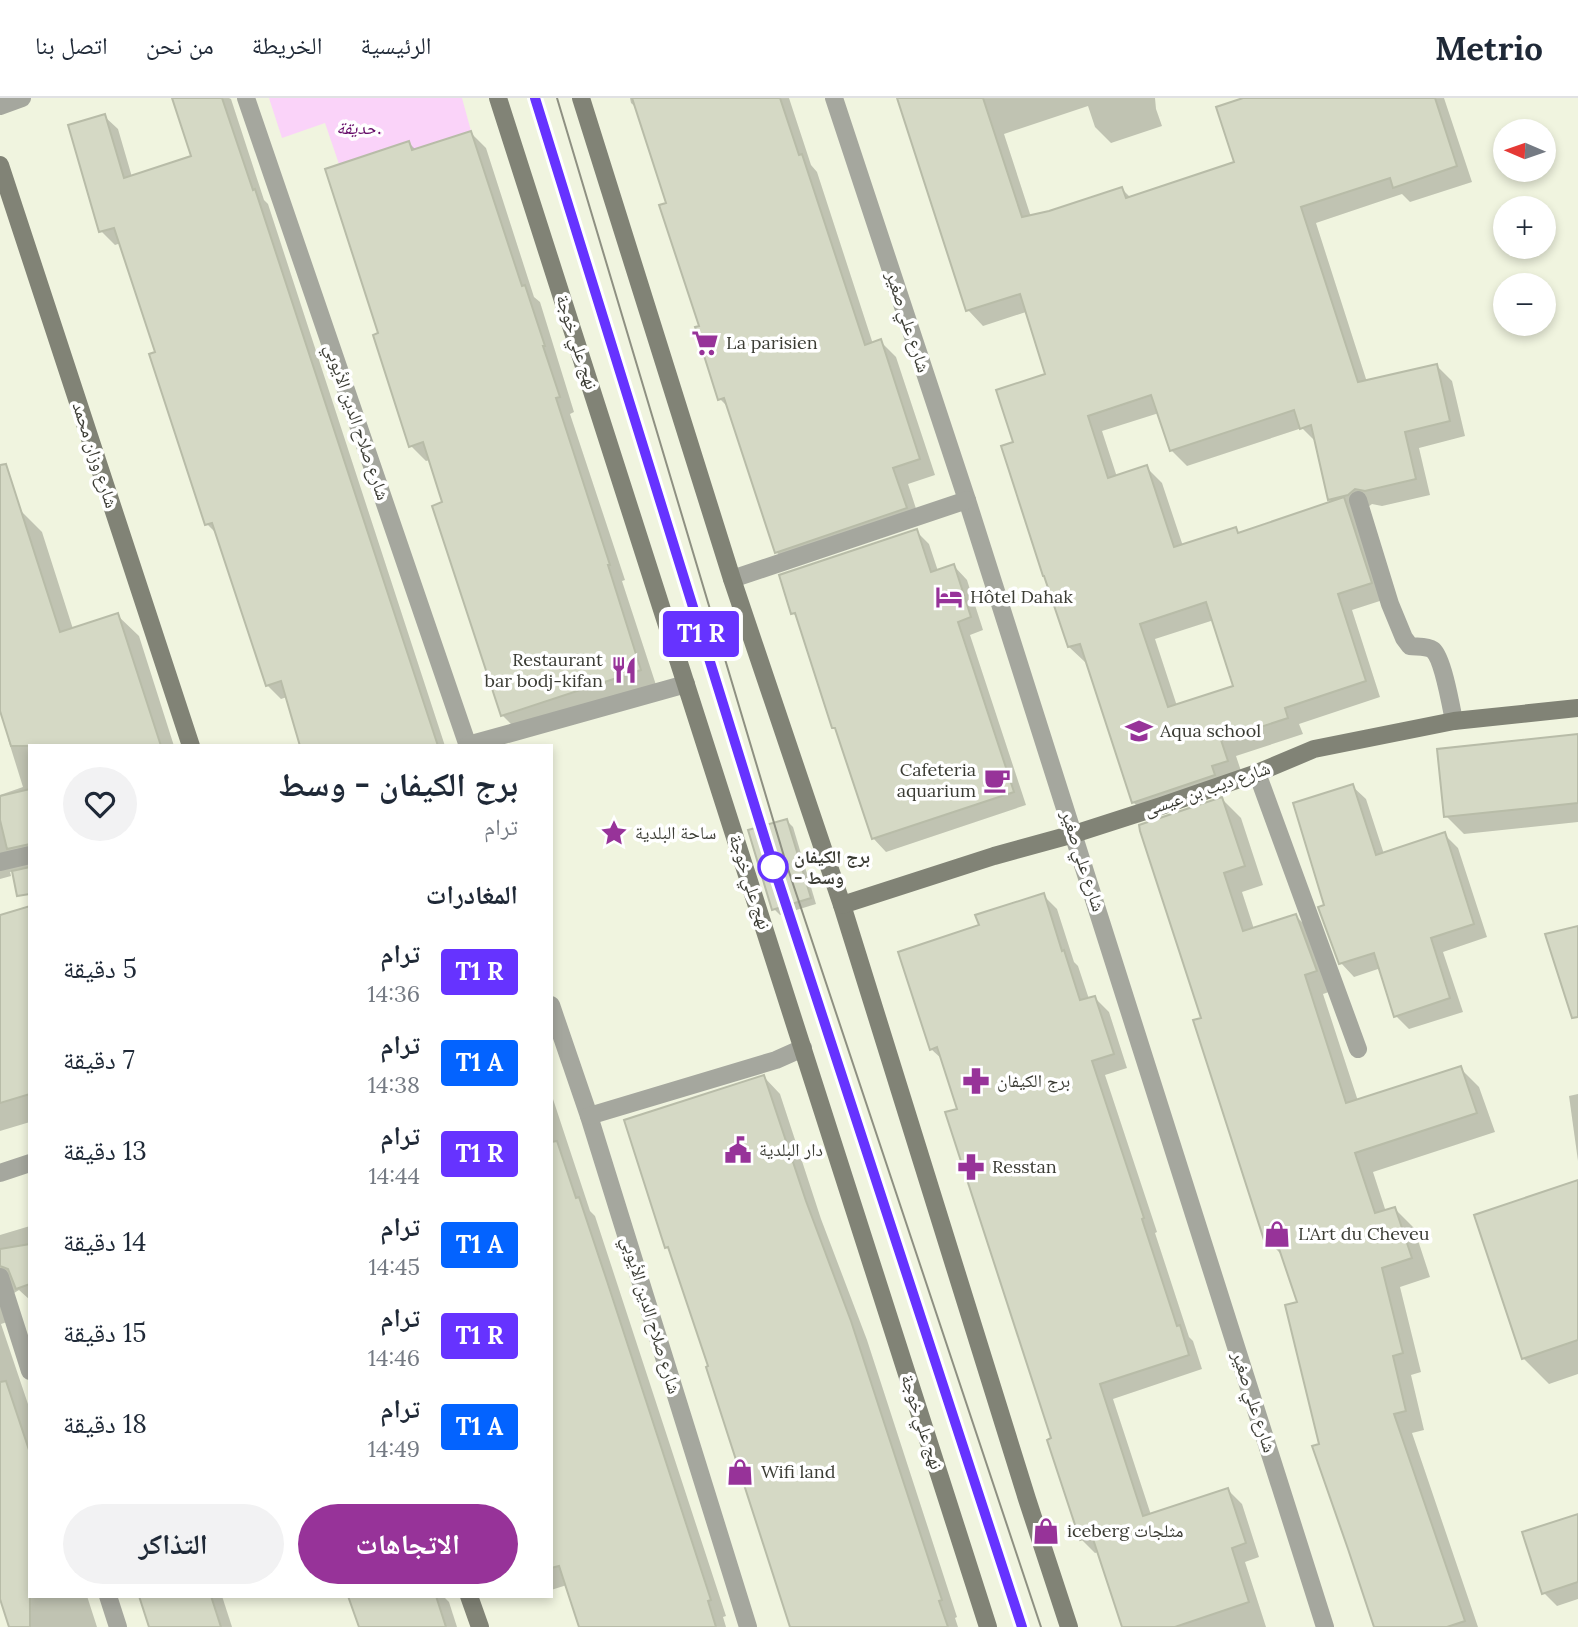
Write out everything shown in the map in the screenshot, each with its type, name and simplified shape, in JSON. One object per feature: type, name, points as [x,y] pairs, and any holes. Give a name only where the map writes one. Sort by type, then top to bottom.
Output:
[{"type":"main road","name":"نهج علي خوجة","points":[[498,98],[988,1627]]},
{"type":"main road","points":[[581,98],[732,579],[842,905],[1069,1627]]},
{"type":"main road","name":"شارع وزان محمد","points":[[0,165],[190,744]]},
{"type":"main road","name":"شارع ديب بن عيسى","points":[[842,905],[1161,806],[1258,773],[1314,749],[1454,721],[1578,708]]},
{"type":"main road","points":[[470,1598],[480,1627]]},
{"type":"street","points":[[0,106],[22,98]]},
{"type":"street","name":"شارع صلاح الدين الأيوبي","points":[[246,98],[468,744]]},
{"type":"street","name":"شارع علي صغير","points":[[838,99],[1325,1627]]},
{"type":"street","points":[[732,579],[967,500]]},
{"type":"street","points":[[1358,500],[1390,604],[1410,646],[1429,648],[1435,652],[1445,679],[1454,721]]},
{"type":"street","points":[[472,744],[686,684]]},
{"type":"street","points":[[1258,773],[1358,1049]]},
{"type":"street","points":[[0,862],[28,855]]},
{"type":"street","name":"شارع صلاح الدين الأيوبي","points":[[553,1011],[589,1116],[748,1627]]},
{"type":"street","points":[[589,1116],[776,1060],[803,1048]]},
{"type":"street","points":[[0,1173],[28,1164]]},
{"type":"street","points":[[0,1278],[28,1365]]},
{"type":"street","points":[[109,1598],[118,1627]]},
{"type":"green space","name":"حديقة.","points":[[269,98],[462,98],[471,131],[414,150],[409,141],[340,167],[325,123],[282,138]]},
{"type":"building","points":[[172,98],[222,98],[253,190],[255,189],[437,744],[299,744],[281,681],[266,686],[212,523],[205,525],[149,354],[155,352],[114,228],[99,232],[68,125],[105,114],[124,178],[191,156]]},
{"type":"building","points":[[632,98],[780,98],[799,155],[802,154],[865,345],[881,339],[920,459],[893,468],[907,508],[775,553],[724,398],[718,400],[695,327],[699,326],[659,205],[666,203]]},
{"type":"building","points":[[897,98],[983,98],[1022,217],[1122,187],[1126,198],[1234,162],[1216,107],[1243,98],[1435,98],[1457,166],[1393,188],[1390,178],[1301,207],[1358,382],[1437,364],[1450,421],[1405,432],[1416,479],[1365,491],[1355,489],[1348,495],[1328,500],[1311,425],[1300,429],[1294,410],[1170,451],[1151,395],[1088,416],[1108,478],[1147,465],[1174,547],[1236,527],[1238,533],[1344,497],[1372,583],[1338,594],[1366,681],[1285,708],[1288,718],[1221,740],[1228,761],[1212,766],[1215,775],[1132,803],[1080,644],[1068,647],[1001,446],[1013,442],[996,390],[1045,374],[1020,294],[966,311]],"holes":[[[1206,602],[1233,686],[1168,707],[1140,624]]]},
{"type":"building","points":[[471,131],[522,286],[525,285],[545,346],[560,397],[556,398],[641,670],[501,716],[432,506],[442,502],[423,442],[409,447],[373,335],[378,333],[325,169],[409,141],[412,150]]},
{"type":"building","points":[[6,464],[60,632],[118,613],[160,744],[11,746],[0,711],[0,465]]},
{"type":"building","points":[[917,529],[931,572],[954,564],[971,617],[958,622],[1014,792],[872,839],[795,613],[791,614],[779,575]]},
{"type":"building","points":[[1578,734],[1578,803],[1444,817],[1437,749]]},
{"type":"building","points":[[1353,784],[1376,855],[1445,832],[1474,924],[1431,938],[1450,998],[1394,1017],[1374,953],[1339,964],[1318,907],[1324,905],[1293,803]]},
{"type":"building","points":[[28,789],[28,844],[7,849],[0,820],[0,796]]},
{"type":"building","points":[[1222,797],[1245,866],[1224,873],[1243,931],[1296,914],[1317,971],[1305,975],[1346,1103],[1461,1066],[1477,1113],[1355,1153],[1375,1213],[1395,1207],[1412,1258],[1382,1268],[1403,1353],[1393,1356],[1406,1411],[1394,1414],[1465,1621],[1447,1627],[1374,1627],[1312,1446],[1319,1444],[1285,1305],[1297,1302],[1275,1237],[1264,1240],[1193,1020],[1201,1018],[1140,831],[1139,825]]},
{"type":"building","points":[[787,819],[811,898],[772,910],[748,830]]},
{"type":"building","points":[[28,867],[28,894],[17,896],[12,871]]},
{"type":"building","points":[[1044,893],[1080,1000],[1095,996],[1114,1054],[1092,1061],[1177,1326],[1180,1325],[1189,1355],[1100,1384],[1143,1516],[1228,1488],[1246,1543],[1232,1548],[1249,1602],[1175,1627],[1122,1627],[1092,1536],[1080,1540],[1047,1440],[1051,1438],[945,1112],[957,1109],[937,1047],[930,1050],[898,952],[979,925],[975,915]]},
{"type":"building","points":[[28,907],[28,1095],[0,1103],[0,915]]},
{"type":"building","points":[[1578,926],[1578,1017],[1572,1018],[1545,934]]},
{"type":"building","points":[[764,1075],[806,1201],[851,1321],[942,1600],[939,1601],[948,1627],[790,1627],[706,1367],[708,1366],[668,1247],[665,1248],[624,1120]]},
{"type":"building","points":[[557,1141],[576,1198],[579,1197],[711,1600],[708,1601],[716,1627],[579,1627],[559,1566],[553,1568],[553,1142]]},
{"type":"building","points":[[1578,1180],[1578,1340],[1522,1359],[1474,1215]]},
{"type":"building","points":[[28,1244],[28,1285],[16,1289],[8,1269],[0,1266],[0,1249]]},
{"type":"building","points":[[6,1381],[28,1447],[30,1627],[9,1627],[0,1599],[0,1382]]},
{"type":"building","points":[[1578,1514],[1578,1582],[1542,1594],[1522,1532]]},
{"type":"building","points":[[140,1598],[212,1598],[221,1627],[149,1627]]},
{"type":"building","points":[[349,1598],[437,1598],[446,1627],[359,1627]]},
{"type":"tram line","points":[[535,98],[774,868],[1022,1627]]},
{"type":"tram line","points":[[535,98],[774,868],[1022,1627]]},
{"type":"tram line","points":[[557,98],[786,863],[1041,1627]]},
{"type":"place","name":"La parisien","points":[[705,343]]},
{"type":"place","name":"Hôtel Dahak","points":[[949,597]]},
{"type":"place","name":"Restaurant bar bodj-kifan","points":[[624,670]]},
{"type":"place","name":"Aqua school","points":[[1139,731]]},
{"type":"place","name":"Cafeteria aquarium","points":[[997,780]]},
{"type":"place","name":"ساحة البلدية","points":[[614,833]]},
{"type":"place","name":"برج الكيفان - وسط","points":[[773,867]]},
{"type":"place","name":"برج الكيفان","points":[[976,1081]]},
{"type":"place","name":"دار البلدية","points":[[738,1150]]},
{"type":"place","name":"Resstan","points":[[971,1167]]},
{"type":"place","name":"L'Art du Cheveu","points":[[1277,1234]]},
{"type":"place","name":"Wifi land","points":[[740,1472]]},
{"type":"place","name":"iceberg مثلجات","points":[[1046,1531]]}]
